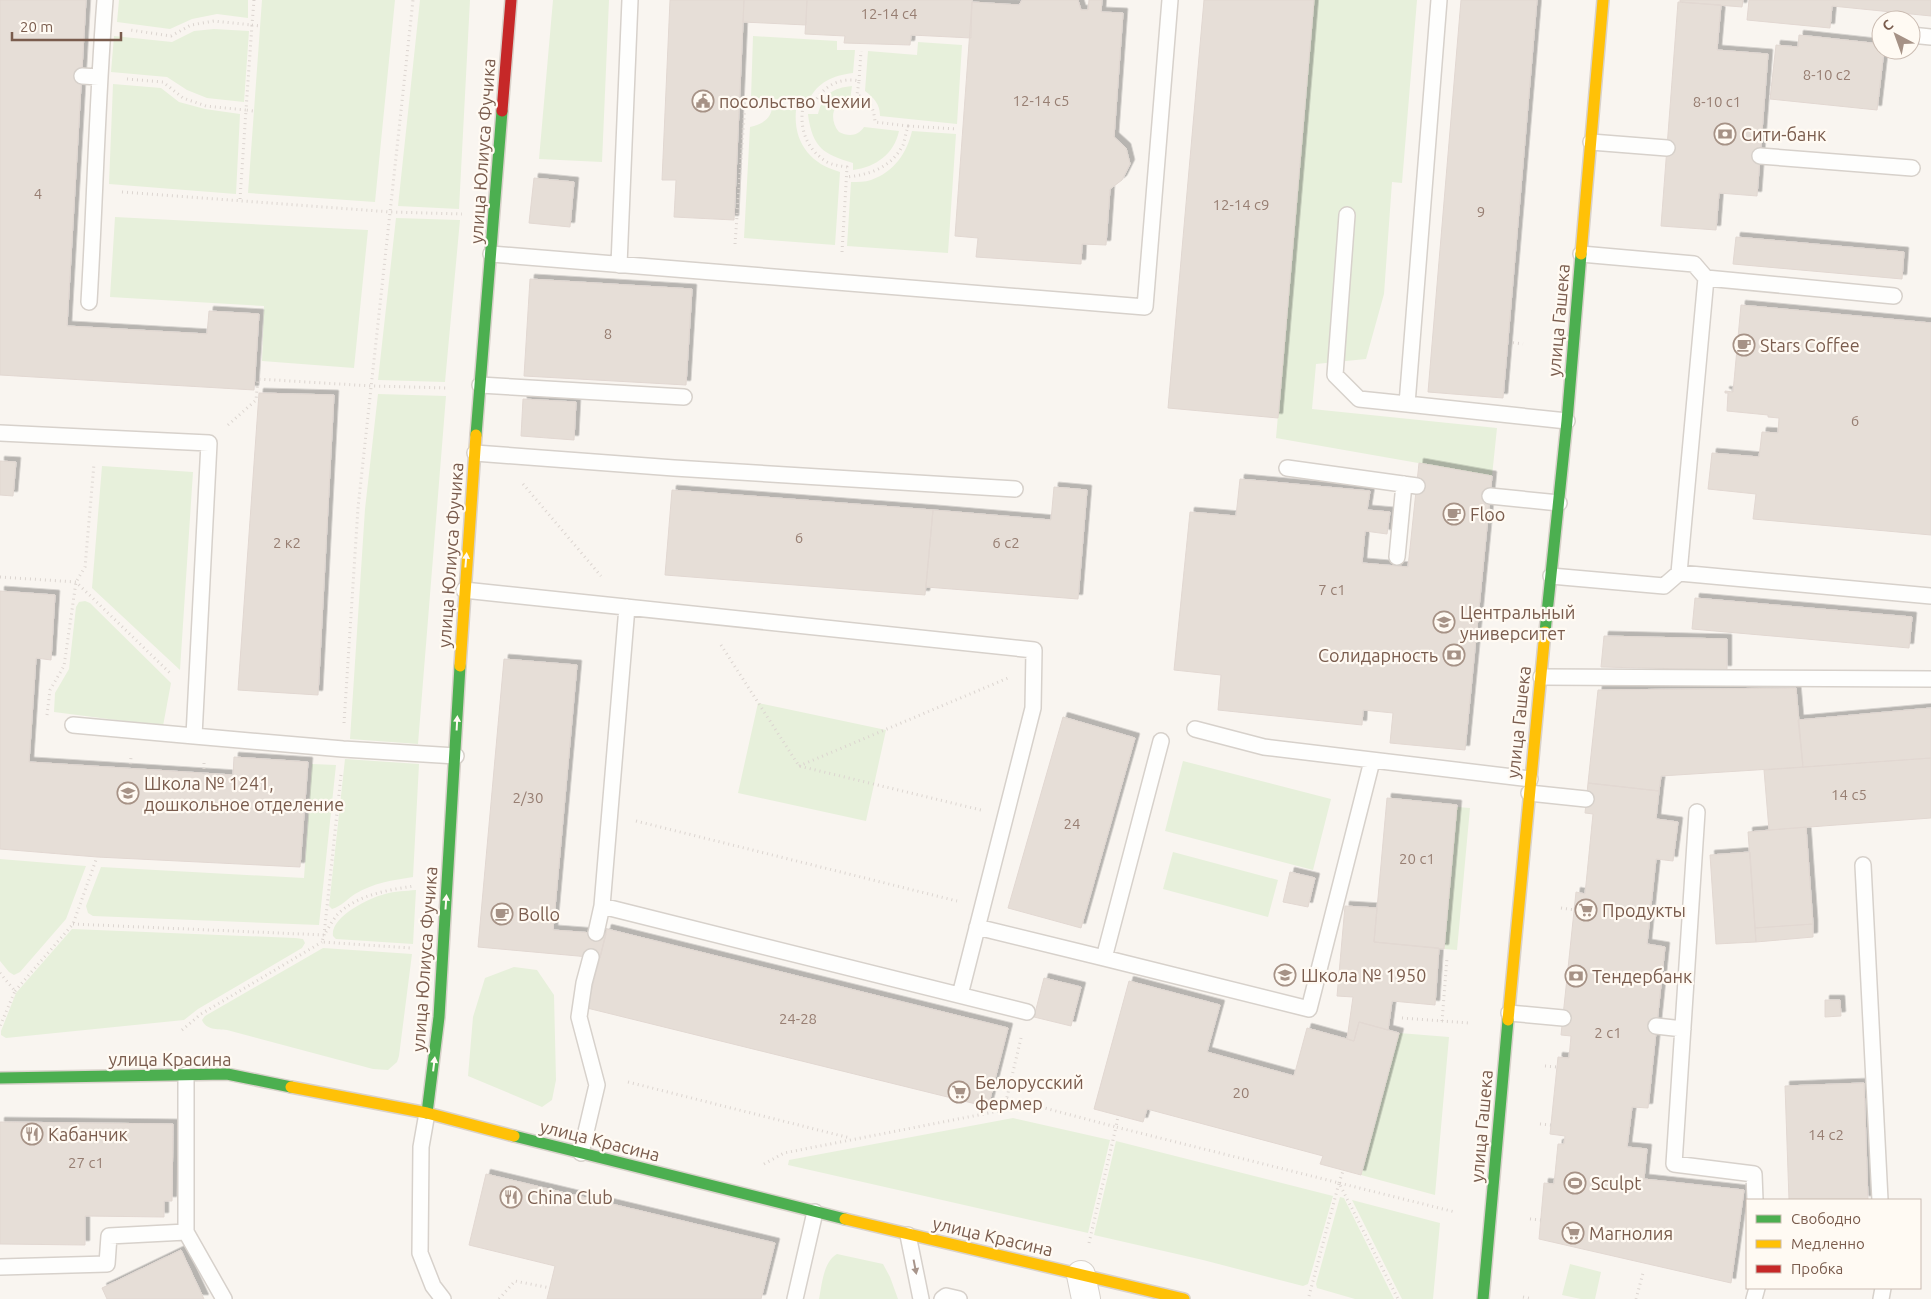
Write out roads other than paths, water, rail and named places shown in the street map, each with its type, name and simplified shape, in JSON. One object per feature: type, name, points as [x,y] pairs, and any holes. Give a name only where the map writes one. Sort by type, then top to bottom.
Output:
[{"type":"street","name":"улица Юлиуса Фучика","points":[[427,1112],[439,1017],[456,756],[464,590],[511,0]]},
{"type":"street","name":"улица Гашека","points":[[1483,1299],[1529,786],[1567,420],[1603,0]]},
{"type":"street","name":"улица Красина","points":[[0,1078],[227,1074],[369,1103],[427,1112],[581,1154],[908,1235],[1084,1287],[1184,1299]]},
{"type":"lane","points":[[89,302],[96,190],[99,77],[105,0]]},
{"type":"lane","points":[[619,265],[630,0]]},
{"type":"lane","points":[[491,254],[1145,307],[1170,0]]},
{"type":"lane","points":[[1407,404],[1439,0]]},
{"type":"lane","points":[[82,76],[99,77]]},
{"type":"lane","points":[[1591,142],[1667,148]]},
{"type":"lane","points":[[1760,156],[1912,168]]},
{"type":"lane","points":[[1347,215],[1335,375],[1359,399],[1567,420]]},
{"type":"lane","points":[[1581,254],[1694,264],[1706,278],[1894,296]]},
{"type":"lane","points":[[1551,576],[1664,586],[1679,573],[1706,278]]},
{"type":"lane","points":[[480,385],[684,397]]},
{"type":"lane","points":[[0,433],[209,442],[194,736]]},
{"type":"lane","points":[[475,453],[674,468],[1015,489]]},
{"type":"lane","points":[[1287,468],[1410,485],[1397,557]]},
{"type":"lane","points":[[1490,496],[1559,503]]},
{"type":"lane","points":[[1679,573],[1931,596]]},
{"type":"lane","points":[[464,590],[1034,650],[1033,708],[960,995]]},
{"type":"lane","points":[[596,933],[602,906],[627,607]]},
{"type":"lane","points":[[1540,677],[1931,679]]},
{"type":"lane","points":[[73,725],[343,749],[456,756]]},
{"type":"lane","points":[[1195,728],[1264,747],[1372,761],[1529,786],[1586,798]]},
{"type":"lane","points":[[1104,958],[1161,741]]},
{"type":"lane","points":[[977,927],[1309,1009],[1372,761]]},
{"type":"lane","points":[[1697,812],[1674,1164],[1754,1174],[1755,1199]]},
{"type":"lane","points":[[1863,865],[1880,1199]]},
{"type":"lane","points":[[602,906],[1027,1012]]},
{"type":"lane","points":[[581,1154],[596,1085],[579,1017],[584,983],[591,957]]},
{"type":"lane","points":[[1509,1013],[1562,1018]]},
{"type":"lane","points":[[1656,1026],[1683,1029]]},
{"type":"lane","points":[[186,1075],[186,1232],[224,1299]]},
{"type":"lane","points":[[427,1112],[421,1147],[420,1253],[433,1286],[444,1299]]},
{"type":"lane","points":[[795,1299],[815,1212]]},
{"type":"lane","points":[[0,1267],[107,1264],[109,1236],[186,1232]]},
{"type":"lane","points":[[908,1235],[921,1299]]},
{"type":"lane","points":[[942,1299],[946,1296],[959,1299]]},
{"type":"place","name":"посольство Чехии","points":[[703,101]]},
{"type":"place","name":"Сити-банк","points":[[1725,134]]},
{"type":"place","name":"Stars Coffee","points":[[1744,345]]},
{"type":"place","name":"Floo","points":[[1454,514]]},
{"type":"place","name":"Центральный университет","points":[[1444,622]]},
{"type":"place","name":"Солидарность","points":[[1454,655]]},
{"type":"place","name":"Школа № 1241, дошкольное отделение","points":[[128,793]]},
{"type":"place","name":"Продукты","points":[[1586,910]]},
{"type":"place","name":"Bollo","points":[[502,914]]},
{"type":"place","name":"Школа № 1950","points":[[1285,975]]},
{"type":"place","name":"Тендербанк","points":[[1576,976]]},
{"type":"place","name":"Белорусский фермер","points":[[959,1092]]},
{"type":"place","name":"Кабанчик","points":[[32,1134]]},
{"type":"place","name":"Sculpt","points":[[1575,1183]]},
{"type":"place","name":"China Club","points":[[511,1197]]},
{"type":"place","name":"Магнолия","points":[[1573,1233]]}]
